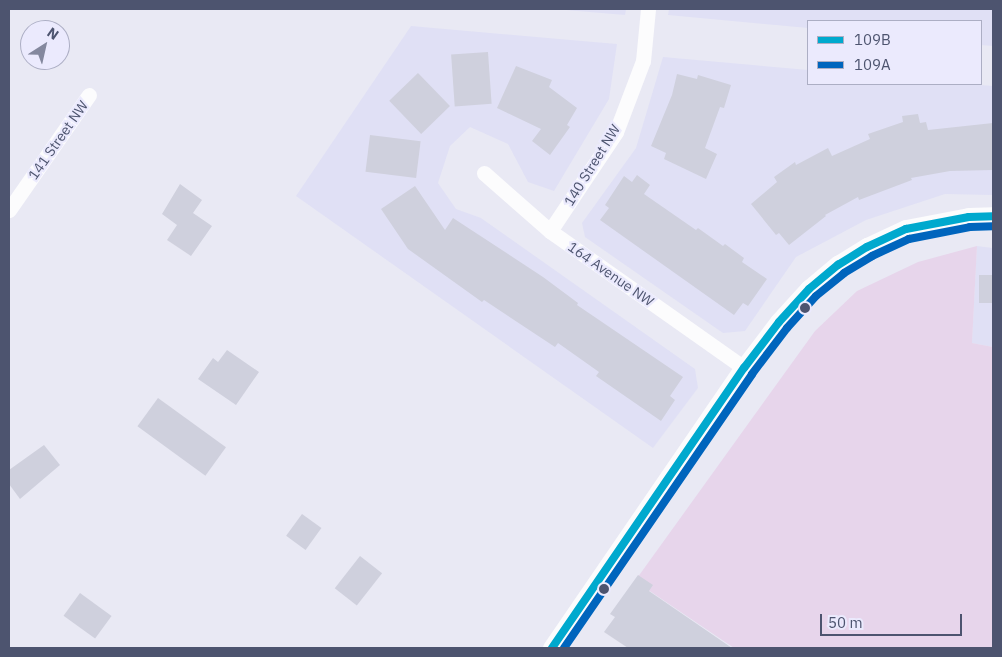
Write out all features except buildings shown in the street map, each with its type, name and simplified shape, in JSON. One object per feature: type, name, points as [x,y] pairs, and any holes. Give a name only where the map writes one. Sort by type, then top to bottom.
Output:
[{"type":"street","name":"140 Street NW","points":[[550,231],[616,132],[643,61],[648,9]]},
{"type":"street","name":"141 Street NW","points":[[9,210],[89,95]]},
{"type":"street","name":"164 Avenue NW","points":[[484,173],[550,231],[744,368]]},
{"type":"street","points":[[552,648],[744,368],[779,322],[809,289],[838,265],[867,247],[906,229],[969,217],[993,216]]},
{"type":"shaded area","points":[[554,9],[626,9],[625,15]]},
{"type":"shaded area","points":[[669,9],[993,9],[993,46],[982,45],[982,20],[807,20],[807,28],[668,15]]},
{"type":"shaded area","points":[[411,26],[617,44],[609,99],[554,191],[528,182],[508,144],[470,127],[450,146],[438,183],[456,209],[481,218],[695,369],[698,388],[653,448],[296,196]]},
{"type":"shaded area","points":[[663,57],[807,70],[807,85],[993,86],[993,195],[945,194],[866,220],[796,257],[745,331],[723,333],[585,237],[582,223],[636,148]]},
{"type":"shaded area","points":[[977,246],[993,248],[993,347],[972,343]]},
{"type":"shaded area","points":[[977,246],[972,343],[993,347],[993,648],[734,648],[635,581],[815,331],[857,291],[918,262]]},
{"type":"transit line","name":"109B","points":[[552,648],[744,368],[779,322],[809,289],[838,265],[867,247],[906,229],[969,217],[993,216]]},
{"type":"transit line","name":"109A","points":[[564,648],[752,374],[787,328],[816,296],[844,273],[872,256],[909,239],[970,227],[993,226]]}]
